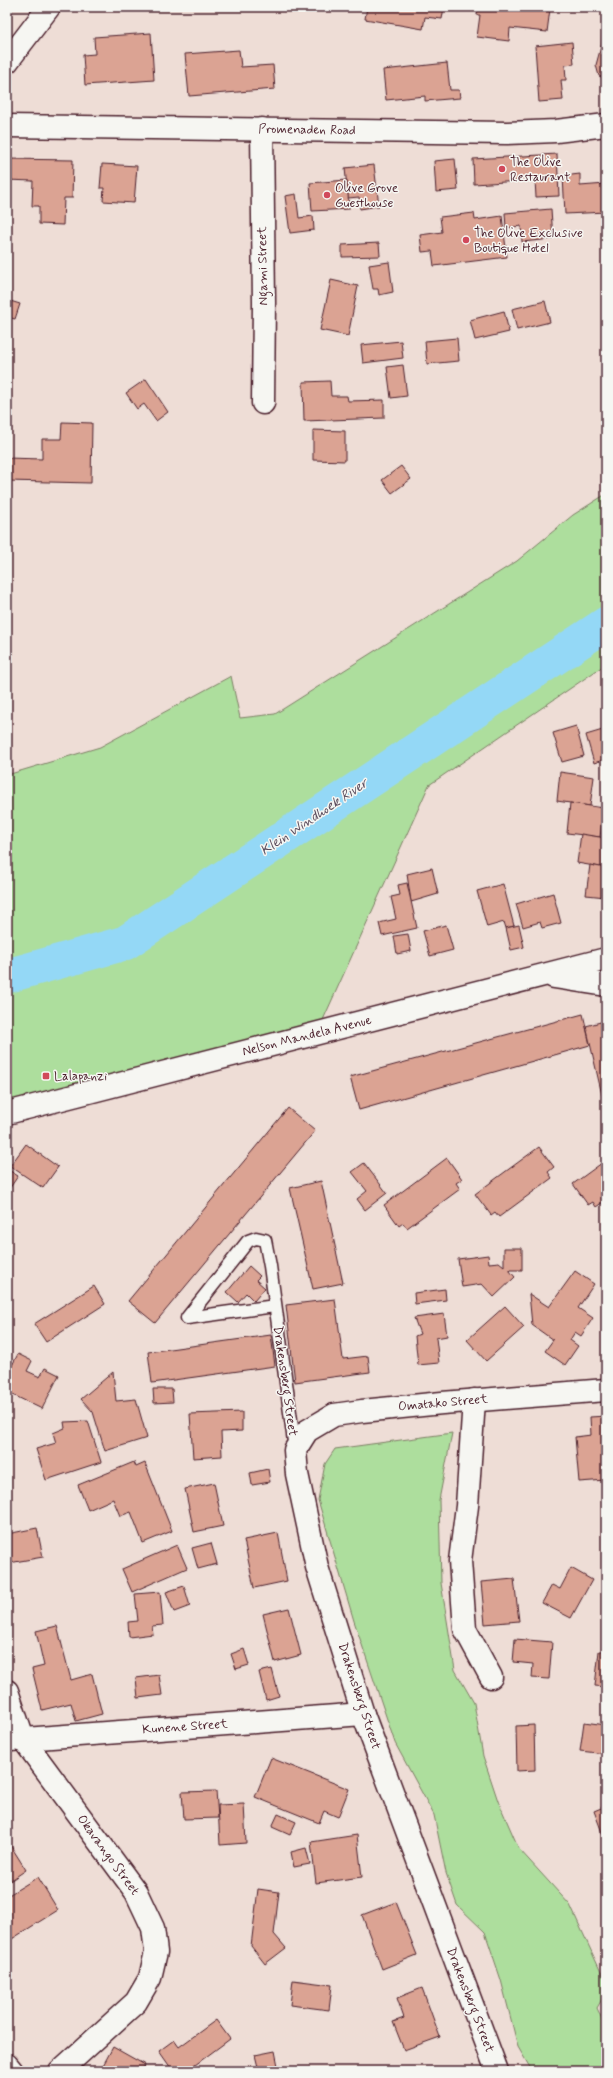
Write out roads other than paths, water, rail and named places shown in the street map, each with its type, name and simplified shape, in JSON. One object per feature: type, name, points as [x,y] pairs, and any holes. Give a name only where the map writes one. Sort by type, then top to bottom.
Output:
[{"type":"street","points":[[7,62],[49,7]]},
{"type":"street","name":"Promenaden Road","points":[[7,126],[507,133],[556,131],[606,125]]},
{"type":"street","name":"Ngami Street","points":[[262,129],[264,303],[263,403]]},
{"type":"street","name":"Nelson Mandela Avenue","points":[[7,1113],[606,959]]},
{"type":"street","points":[[542,975],[606,985]]},
{"type":"street","name":"Omatako Street","points":[[295,1450],[307,1431],[334,1415],[362,1410],[606,1390]]},
{"type":"street","points":[[474,1400],[466,1506],[460,1561],[465,1629],[491,1677]]},
{"type":"street","name":"Drakensberg Street","points":[[295,1450],[297,1474],[317,1567],[363,1714],[497,2071]]},
{"type":"street","name":"Okavango Street","points":[[7,1690],[15,1740],[136,1892],[153,1928],[156,1952],[150,1978],[136,2002],[60,2071]]},
{"type":"street","name":"Kunene Street","points":[[15,1740],[363,1714]]},
{"type":"street","points":[[7,2065],[12,2071]]},
{"type":"lane","name":"Drakensberg Street","points":[[275,1306],[187,1318],[248,1241],[256,1238],[265,1240],[275,1306],[295,1450]]},
{"type":"waterway","name":"Klein Windhoek River","points":[[7,976],[125,943],[606,624]]},
{"type":"place","name":"The Olive Restaurant","points":[[502,169]]},
{"type":"place","name":"Olive Grove Guesthouse","points":[[327,195]]},
{"type":"place","name":"The Olive Exclusive Boutique Hotel","points":[[466,240]]},
{"type":"place","name":"Lalapanzi","points":[[46,1076]]}]
